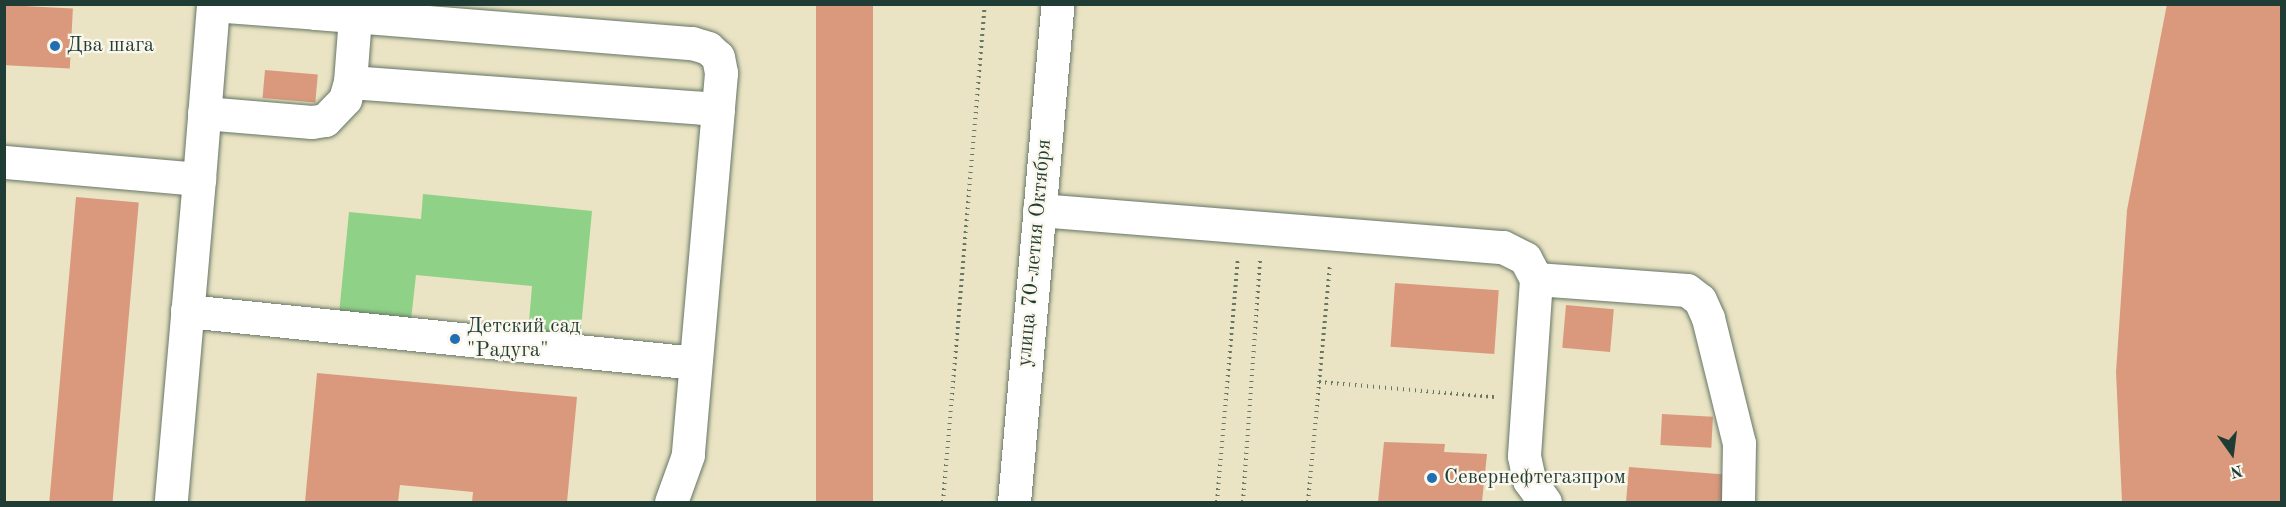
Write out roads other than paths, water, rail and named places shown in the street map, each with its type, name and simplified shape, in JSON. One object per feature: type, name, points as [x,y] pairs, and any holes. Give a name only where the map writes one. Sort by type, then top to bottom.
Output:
[{"type":"main road","name":"улица 70-летия Октября","points":[[1014,502],[1058,4]]},
{"type":"main road","points":[[171,502],[213,5],[316,9],[355,16],[513,16],[692,43],[708,48],[718,57],[721,73],[688,455],[671,502]]},
{"type":"main road","points":[[204,113],[312,122],[325,120],[345,99],[350,82],[355,16]]},
{"type":"main road","points":[[350,82],[718,109]]},
{"type":"main road","points":[[4,162],[199,178]]},
{"type":"main road","points":[[1039,210],[1503,247],[1525,258],[1536,279],[1524,469],[1545,502]]},
{"type":"main road","points":[[1536,279],[1671,286],[1686,290],[1700,300],[1708,318],[1739,443],[1738,502]]},
{"type":"main road","points":[[187,312],[695,363]]},
{"type":"place","name":"Два шага","points":[[55,46]]},
{"type":"place","name":"Детский сад \"Радуга\"","points":[[455,339]]},
{"type":"place","name":"Севернефтегазпром","points":[[1432,478]]}]
